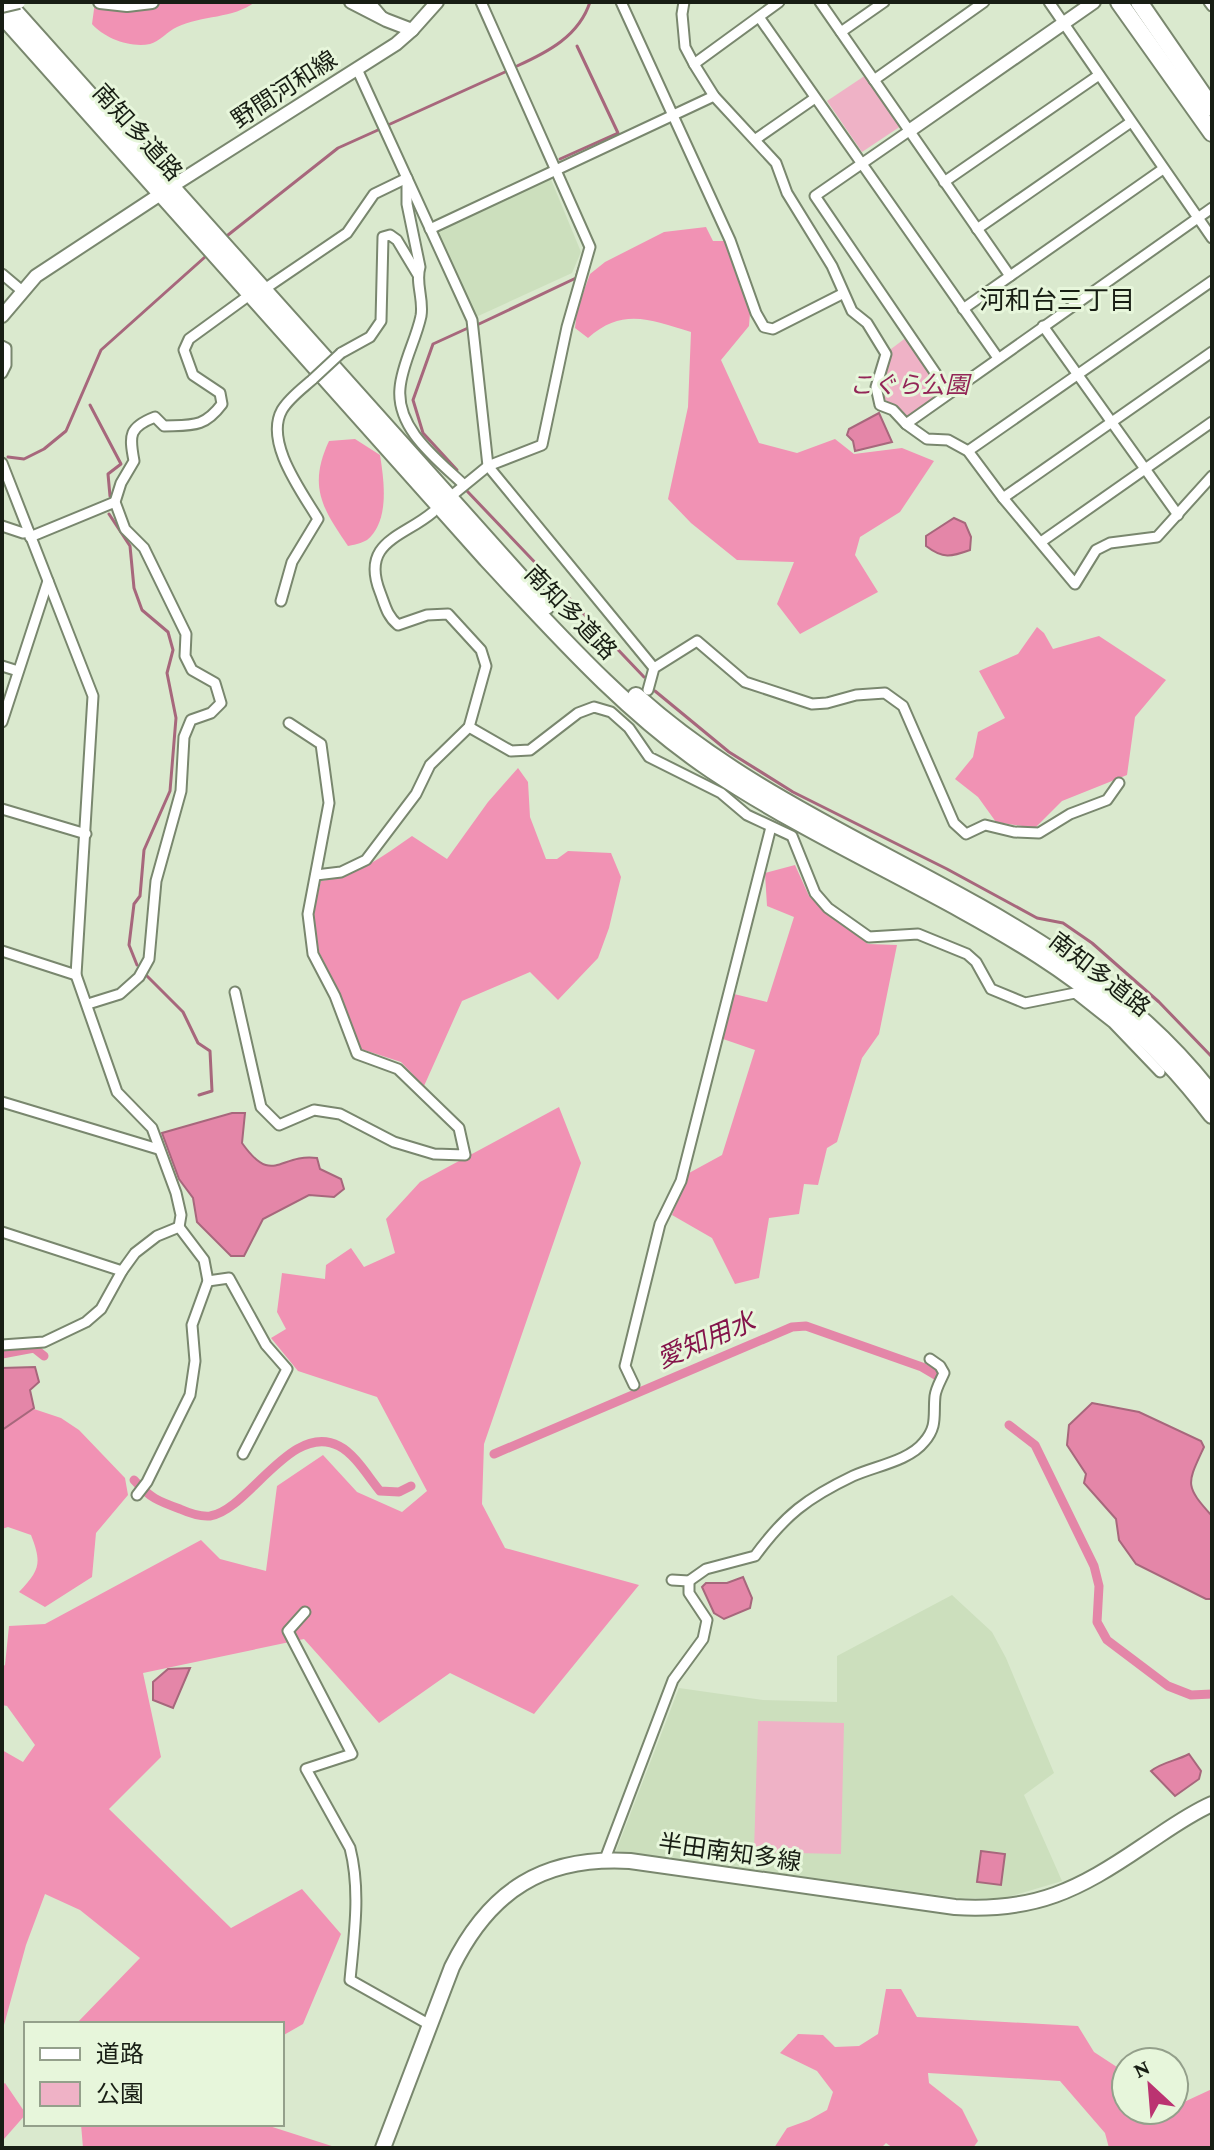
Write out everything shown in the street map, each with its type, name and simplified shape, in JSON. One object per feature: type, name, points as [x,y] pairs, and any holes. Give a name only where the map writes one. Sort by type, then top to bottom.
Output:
[{"type":"highway","points":[[1119,2],[1212,133]]},
{"type":"highway","points":[[1139,2],[1212,108]]},
{"type":"highway","name":"南知多道路","points":[[4,4],[440,490],[571,634],[614,675],[678,730],[763,788],[969,900],[1066,959],[1133,1010],[1169,1044],[1212,1095]]},
{"type":"highway","name":"南知多道路","points":[[2,15],[487,559],[634,709],[700,761],[758,799],[1008,936],[1066,973],[1106,1004],[1166,1059],[1212,1115]]},
{"type":"main road","points":[[4,4],[19,2]]},
{"type":"main road","points":[[100,2],[127,5],[152,2]]},
{"type":"main road","points":[[351,2],[412,30]]},
{"type":"main road","name":"野間河和線","points":[[177,183],[396,44],[437,2]]},
{"type":"main road","points":[[909,131],[1094,2]]},
{"type":"main road","points":[[2,316],[21,290],[65,255],[156,197]]},
{"type":"main road","name":"半田南知多線","points":[[383,2148],[464,1943],[491,1908],[528,1880],[547,1871],[579,1861],[605,1859],[955,1907],[1004,1908],[1031,1904],[1068,1891],[1212,1804]]},
{"type":"street","points":[[370,2],[386,20]]},
{"type":"street","points":[[455,493],[488,466],[542,445],[567,327],[590,247],[481,2]]},
{"type":"street","points":[[621,2],[730,240],[764,327],[773,329],[842,294]]},
{"type":"street","points":[[684,2],[685,47],[694,64],[714,96],[776,163],[787,193],[832,266],[842,294],[852,311],[867,323],[886,354],[876,387],[880,405],[893,410],[927,439],[948,440],[968,451],[1075,584],[1096,550],[1110,543],[1157,537],[1212,476]]},
{"type":"street","points":[[694,64],[779,2]]},
{"type":"street","points":[[820,2],[1010,276]]},
{"type":"street","points":[[841,32],[884,2]]},
{"type":"street","points":[[874,80],[984,2]]},
{"type":"street","points":[[1049,2],[1212,238]]},
{"type":"street","points":[[759,17],[998,358]]},
{"type":"street","points":[[357,69],[472,320],[488,466],[654,668]]},
{"type":"street","points":[[944,182],[1099,75]]},
{"type":"street","points":[[430,229],[714,96]]},
{"type":"street","points":[[756,139],[815,98]]},
{"type":"street","points":[[977,229],[1131,122]]},
{"type":"street","points":[[909,131],[815,196],[949,393]]},
{"type":"street","points":[[963,309],[1163,169]]},
{"type":"street","points":[[407,178],[407,204],[420,267],[422,310],[399,390],[405,416],[416,439],[463,484]]},
{"type":"street","points":[[269,286],[347,233],[374,194],[407,178]]},
{"type":"street","points":[[906,424],[1212,208]]},
{"type":"street","points":[[281,601],[292,562],[318,519],[281,456],[277,420],[284,407],[313,379],[341,353],[370,337],[381,321],[383,237],[390,235],[397,240],[418,275]]},
{"type":"street","points":[[2,274],[21,290]]},
{"type":"street","points":[[968,451],[1212,281]]},
{"type":"street","points":[[88,1004],[120,994],[139,977],[149,959],[156,881],[181,791],[184,737],[191,720],[211,713],[221,703],[215,683],[192,670],[185,656],[186,634],[144,548],[125,529],[115,502],[121,483],[134,461],[130,438],[139,423],[155,417],[164,426],[198,424],[212,417],[222,404],[220,393],[193,375],[184,350],[189,339],[244,299]]},
{"type":"street","points":[[1043,326],[1178,515]]},
{"type":"street","points":[[2,346],[6,348],[6,365],[2,373]]},
{"type":"street","points":[[1003,498],[1212,352]]},
{"type":"street","points":[[1041,542],[1212,422]]},
{"type":"street","points":[[2,463],[93,696],[76,975],[117,1092],[152,1128],[176,1193],[181,1215],[179,1227],[204,1260],[208,1281],[192,1325],[195,1361],[190,1395],[147,1482],[137,1495]]},
{"type":"street","points":[[2,526],[30,535],[115,502]]},
{"type":"street","points":[[316,875],[341,872],[366,860],[416,794],[430,765],[469,727],[486,666],[481,650],[448,614],[427,615],[398,625],[390,618],[375,581],[376,559],[386,541],[418,525],[433,512]]},
{"type":"street","points":[[2,722],[48,581]]},
{"type":"street","points":[[648,690],[654,668],[697,641],[745,682],[812,704],[885,693],[903,706],[954,823],[966,834],[985,825],[1014,832],[1039,833],[1070,814],[1107,800],[1119,783]]},
{"type":"street","points":[[2,666],[18,671]]},
{"type":"street","points":[[469,727],[511,751],[530,750],[578,713],[594,707],[611,712],[629,728],[649,757],[721,793],[747,815],[792,836],[815,893],[828,908],[869,937],[918,934],[955,949],[976,962],[991,989],[1025,1003],[1075,993],[1113,1023],[1160,1072]]},
{"type":"street","points":[[235,992],[261,1107],[279,1125],[314,1110],[340,1114],[394,1142],[434,1154],[465,1155],[459,1128],[398,1069],[357,1054],[335,996],[313,954],[308,914],[329,803],[321,744],[289,723]]},
{"type":"street","points":[[2,809],[86,834]]},
{"type":"street","points":[[634,1385],[625,1366],[660,1224],[681,1181],[771,827]]},
{"type":"street","points":[[2,951],[76,975]]},
{"type":"street","points":[[2,1102],[158,1149]]},
{"type":"street","points":[[2,1345],[44,1342],[86,1322],[101,1309],[135,1253],[157,1236],[179,1227]]},
{"type":"street","points":[[2,1232],[122,1271]]},
{"type":"street","points":[[208,1281],[229,1278],[266,1345],[287,1369],[243,1454]]},
{"type":"street","points":[[672,1580],[689,1581],[706,1569],[755,1556],[778,1524],[802,1504],[853,1476],[898,1459],[923,1444],[936,1423],[935,1394],[944,1373],[930,1359]]},
{"type":"street","points":[[605,1859],[673,1680],[703,1639],[707,1620],[689,1593],[689,1581]]},
{"type":"street","points":[[305,1612],[288,1631],[352,1754],[306,1769],[350,1848],[353,1862],[356,1892],[350,1980],[430,2025]]},
{"type":"shaded area","points":[[95,2],[255,2],[237,11],[187,23],[153,43],[134,45],[103,34],[92,24]]},
{"type":"shaded area","points":[[550,177],[581,252],[572,273],[476,317],[435,231]]},
{"type":"shaded area","points":[[706,227],[713,241],[724,241],[750,313],[749,326],[721,360],[759,443],[797,453],[835,439],[854,454],[902,448],[934,461],[900,512],[860,537],[855,555],[878,592],[800,634],[777,604],[794,562],[737,560],[691,523],[668,499],[688,407],[691,332],[638,319],[613,322],[588,338],[575,328],[577,310],[590,274],[605,262],[664,232]]},
{"type":"shaded area","points":[[879,413],[892,442],[855,451],[853,441],[847,435],[849,429]]},
{"type":"shaded area","points":[[355,439],[380,455],[384,500],[374,532],[367,540],[348,546],[325,508],[319,471],[329,441]]},
{"type":"shaded area","points":[[954,518],[965,523],[971,537],[970,550],[947,556],[926,546],[926,536]]},
{"type":"shaded area","points":[[1037,627],[1053,649],[1099,636],[1166,680],[1135,717],[1127,775],[1062,801],[1035,828],[996,822],[978,797],[955,779],[973,757],[978,732],[1005,718],[979,671],[1018,654]]},
{"type":"shaded area","points":[[518,768],[528,782],[530,817],[546,859],[557,859],[568,851],[611,853],[621,877],[609,928],[598,958],[558,1000],[530,972],[462,1001],[424,1086],[401,1062],[361,1049],[340,993],[319,952],[313,912],[321,881],[358,870],[412,836],[447,859],[488,802]]},
{"type":"shaded area","points":[[795,865],[809,896],[825,912],[868,944],[897,945],[879,1034],[862,1058],[837,1142],[827,1148],[818,1185],[804,1184],[799,1214],[769,1218],[759,1278],[735,1284],[712,1238],[672,1215],[689,1173],[722,1155],[755,1050],[723,1039],[734,994],[767,1002],[794,917],[767,906],[765,873]]},
{"type":"shaded area","points":[[559,1107],[581,1163],[484,1444],[482,1504],[505,1548],[639,1585],[534,1714],[450,1673],[379,1723],[304,1639],[143,1673],[161,1757],[109,1809],[231,1928],[302,1889],[341,1934],[303,2024],[284,2035],[284,2022],[78,2022],[140,1958],[80,1910],[45,1894],[26,1945],[4,2025],[2,1750],[23,1762],[35,1745],[7,1706],[2,1705],[2,1667],[5,1665],[9,1626],[45,1624],[201,1540],[220,1559],[266,1571],[277,1486],[323,1455],[357,1492],[402,1512],[427,1491],[377,1397],[298,1371],[271,1338],[286,1329],[277,1312],[282,1273],[325,1279],[326,1265],[351,1248],[364,1267],[395,1253],[386,1219],[420,1182]]},
{"type":"shaded area","points":[[232,1113],[245,1113],[242,1143],[261,1163],[269,1166],[317,1158],[320,1169],[341,1179],[344,1189],[334,1197],[309,1195],[263,1219],[244,1256],[231,1256],[197,1222],[193,1198],[179,1179],[162,1133]]},
{"type":"shaded area","points":[[35,1367],[39,1382],[30,1390],[34,1408],[2,1430],[2,1368]]},
{"type":"shaded area","points":[[1092,1403],[1139,1412],[1201,1441],[1204,1447],[1191,1484],[1212,1516],[1212,1599],[1206,1599],[1136,1564],[1119,1540],[1116,1519],[1084,1483],[1086,1474],[1067,1445],[1069,1425]]},
{"type":"shaded area","points":[[34,1409],[61,1418],[79,1430],[125,1478],[128,1495],[96,1533],[92,1577],[45,1607],[19,1592],[37,1566],[37,1553],[31,1535],[8,1527],[2,1529],[2,1430]]},
{"type":"shaded area","points":[[743,1577],[752,1598],[750,1608],[724,1619],[714,1613],[702,1587],[706,1583],[727,1583]]},
{"type":"shaded area","points":[[952,1595],[992,1632],[1054,1773],[1024,1795],[1062,1881],[1005,1898],[960,1898],[616,1851],[679,1688],[763,1700],[837,1702],[837,1656]]},
{"type":"shaded area","points":[[190,1668],[173,1708],[153,1700],[153,1682],[168,1669]]},
{"type":"shaded area","points":[[1189,1754],[1201,1771],[1199,1779],[1175,1796],[1151,1771]]},
{"type":"shaded area","points":[[981,1851],[1005,1854],[1001,1885],[977,1882]]},
{"type":"shaded area","points":[[886,1989],[901,1989],[917,2017],[1078,2026],[1094,2052],[1110,2062],[1110,2126],[1190,2126],[1190,2099],[1212,2089],[1212,2148],[1109,2148],[1105,2133],[1060,2081],[928,2073],[929,2083],[962,2109],[978,2141],[973,2148],[893,2148],[886,2143],[881,2148],[774,2148],[787,2128],[827,2110],[833,2092],[817,2071],[780,2053],[798,2034],[823,2035],[835,2047],[859,2046],[878,2034]]},
{"type":"shaded area","points":[[5,2083],[24,2111],[24,2116],[4,2139],[2,2148],[2,2085]]},
{"type":"shaded area","points":[[81,2126],[269,2126],[338,2148],[83,2148]]},
{"type":"green space","points":[[866,75],[901,126],[862,152],[827,101]]},
{"type":"green space","name":"こぐら公園","points":[[907,337],[943,389],[905,418],[886,400],[883,389],[891,349]]},
{"type":"green space","points":[[758,1721],[844,1723],[841,1854],[754,1852]]},
{"type":"waterway","points":[[517,66],[561,42],[578,24],[590,2]]},
{"type":"waterway","points":[[560,159],[618,133],[577,46]]},
{"type":"waterway","points":[[388,125],[505,72]]},
{"type":"waterway","points":[[228,235],[338,148],[378,130]]},
{"type":"waterway","points":[[8,457],[24,459],[44,449],[66,431],[101,350],[205,257]]},
{"type":"waterway","points":[[479,324],[576,278],[579,268]]},
{"type":"waterway","points":[[457,470],[423,433],[413,400],[433,344],[468,328]]},
{"type":"waterway","points":[[90,405],[121,464],[108,474],[110,496]]},
{"type":"waterway","points":[[467,491],[644,677]]},
{"type":"waterway","points":[[109,514],[130,546],[134,588],[142,610],[168,632],[173,650],[167,673],[176,718],[170,791],[144,850],[140,896],[134,904],[129,945],[137,965]]},
{"type":"waterway","points":[[655,691],[729,752],[793,792],[1037,918],[1063,923],[1092,943],[1159,1002],[1212,1057]]},
{"type":"waterway","points":[[146,975],[183,1012],[198,1043],[210,1051],[212,1091],[199,1095]]},
{"type":"waterway","name":"愛知用水","points":[[494,1454],[792,1327],[806,1326],[922,1367],[939,1377]]},
{"type":"waterway","name":"愛知用水","points":[[2,1354],[34,1348],[44,1356]]},
{"type":"waterway","name":"愛知用水","points":[[1009,1425],[1035,1445],[1094,1566],[1099,1586],[1097,1622],[1107,1640],[1168,1686],[1191,1695],[1212,1694]]},
{"type":"waterway","name":"愛知用水","points":[[134,1480],[160,1501],[194,1514],[210,1516],[240,1499],[287,1456],[304,1446],[321,1442],[345,1450],[380,1491],[399,1492],[411,1486]]},
{"type":"district","name":"河和台三丁目","points":[[1057,300]]}]
